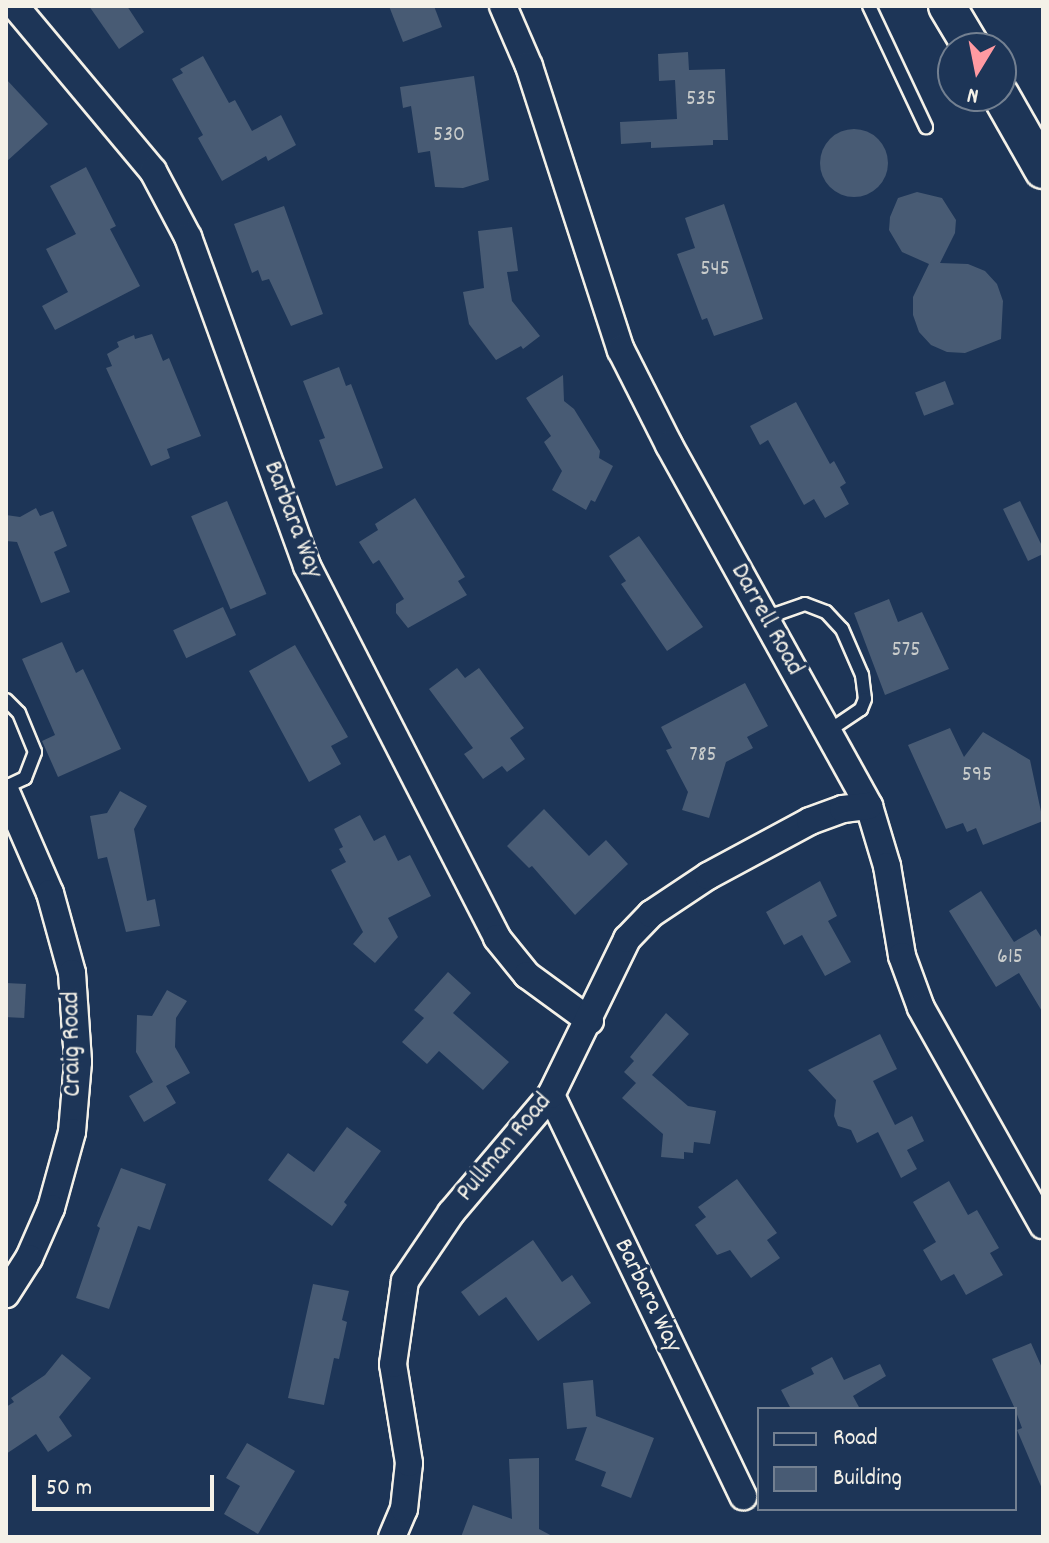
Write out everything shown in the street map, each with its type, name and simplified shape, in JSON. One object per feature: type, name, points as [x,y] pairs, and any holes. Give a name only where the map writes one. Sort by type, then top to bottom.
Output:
[{"type":"main road","points":[[947,6],[962,32]]},
{"type":"main road","points":[[1010,112],[1043,170]]},
{"type":"street","name":"Barbara Way","points":[[15,6],[153,171],[188,237],[307,566],[497,938],[527,975],[590,1021]]},
{"type":"street","name":"Darrell Road","points":[[503,6],[529,66],[621,350],[669,445],[869,806],[887,866],[902,956],[921,1008],[1043,1225]]},
{"type":"street","name":"Craig Road","points":[[6,790],[50,893],[72,973],[78,1062],[72,1132],[51,1208],[29,1258],[6,1294]]},
{"type":"street","name":"Pullman Road","points":[[392,1537],[404,1509],[409,1463],[393,1364],[405,1281],[451,1213],[551,1095],[590,1021],[627,939],[651,914],[708,876],[810,821],[843,809],[869,806]]},
{"type":"street","name":"Barbara Way","points":[[551,1095],[743,1496]]},
{"type":"lane","points":[[869,6],[926,127]]},
{"type":"lane","points":[[765,618],[805,604],[826,612],[842,629],[862,675],[865,699],[861,709],[828,731]]},
{"type":"lane","points":[[6,700],[19,713],[35,752],[25,778],[6,790]]},
{"type":"building","points":[[89,6],[127,6],[144,32],[119,49]]},
{"type":"building","points":[[389,6],[434,6],[442,27],[403,42]]},
{"type":"building","points":[[688,52],[689,70],[725,69],[728,140],[713,140],[713,145],[651,148],[651,142],[621,144],[620,122],[677,119],[675,80],[659,81],[658,54]]},
{"type":"building","points":[[203,56],[229,103],[235,100],[252,131],[281,115],[296,145],[268,161],[266,156],[222,181],[198,138],[203,135],[172,79],[183,73],[180,69]]},
{"type":"building","points":[[474,76],[489,180],[463,188],[435,187],[430,151],[418,153],[411,106],[403,108],[400,87]]},
{"type":"building","points":[[6,79],[48,124],[6,162]]},
{"type":"building","points":[[854,129],[878,139],[888,163],[878,187],[854,197],[830,187],[820,163],[830,139]]},
{"type":"building","points":[[86,167],[116,226],[110,229],[140,286],[55,330],[42,306],[68,292],[46,249],[76,234],[50,186]]},
{"type":"building","points":[[917,192],[942,198],[956,220],[955,233],[940,263],[968,264],[985,271],[997,284],[1003,301],[1001,339],[965,353],[947,352],[931,345],[919,332],[913,315],[913,297],[929,264],[902,252],[889,230],[890,217],[898,198]]},
{"type":"building","points":[[724,204],[763,319],[714,336],[707,318],[702,320],[677,254],[695,248],[685,218]]},
{"type":"building","points":[[284,206],[323,314],[291,326],[269,279],[262,281],[258,270],[252,273],[234,224]]},
{"type":"building","points":[[512,227],[518,271],[507,272],[512,301],[540,336],[523,349],[521,346],[496,360],[469,324],[463,292],[484,288],[478,231]]},
{"type":"building","points":[[152,334],[163,361],[169,358],[201,436],[167,449],[170,458],[151,466],[106,368],[112,366],[107,354],[119,347],[117,342],[134,335],[135,339]]},
{"type":"building","points":[[339,367],[346,386],[351,384],[383,468],[336,486],[319,440],[325,438],[303,381]]},
{"type":"building","points":[[563,375],[564,401],[574,409],[600,451],[599,458],[613,466],[595,502],[591,500],[586,510],[552,490],[562,471],[544,442],[551,436],[526,398]]},
{"type":"building","points":[[945,381],[954,404],[924,416],[915,392]]},
{"type":"building","points":[[796,402],[830,464],[834,461],[846,483],[840,487],[849,504],[825,518],[814,499],[804,505],[768,440],[760,445],[750,426]]},
{"type":"building","points":[[415,498],[465,577],[458,581],[467,595],[408,628],[396,613],[396,604],[404,599],[379,560],[373,564],[359,542],[378,530],[375,524]]},
{"type":"building","points":[[227,501],[266,594],[231,609],[191,516]]},
{"type":"building","points":[[1020,501],[1043,548],[1043,554],[1028,561],[1003,509]]},
{"type":"building","points":[[36,508],[40,516],[53,511],[67,546],[54,552],[70,592],[41,603],[17,542],[6,541],[6,515],[20,517]]},
{"type":"building","points":[[639,536],[703,627],[667,651],[621,584],[626,581],[609,556]]},
{"type":"building","points":[[889,599],[898,622],[922,612],[949,669],[885,695],[854,613]]},
{"type":"building","points":[[223,607],[236,635],[186,658],[173,630]]},
{"type":"building","points":[[62,642],[76,673],[83,669],[121,749],[58,777],[42,741],[55,735],[22,659]]},
{"type":"building","points":[[295,645],[348,737],[331,746],[341,764],[309,782],[249,671]]},
{"type":"building","points":[[457,668],[465,678],[479,668],[524,728],[510,738],[525,759],[507,772],[502,766],[483,779],[464,754],[473,748],[429,689]]},
{"type":"building","points":[[745,683],[768,726],[747,737],[753,748],[726,762],[709,818],[682,810],[688,792],[666,750],[672,748],[661,727]]},
{"type":"building","points":[[950,728],[964,757],[983,732],[1030,760],[1043,821],[983,845],[976,828],[967,832],[963,823],[946,829],[908,745]]},
{"type":"building","points":[[120,791],[147,806],[134,829],[147,901],[155,899],[160,926],[126,932],[107,857],[98,859],[90,816],[107,813]]},
{"type":"building","points":[[544,809],[589,856],[606,840],[628,864],[575,915],[532,866],[529,868],[507,846]]},
{"type":"building","points":[[360,815],[374,841],[385,835],[398,861],[410,855],[431,896],[388,918],[398,937],[375,963],[353,944],[363,932],[331,870],[346,862],[334,829]]},
{"type":"building","points":[[820,881],[837,916],[828,921],[851,962],[825,976],[802,935],[784,945],[766,912]]},
{"type":"building","points":[[981,891],[1014,942],[1036,929],[1043,940],[1043,1013],[1019,973],[996,987],[949,911]]},
{"type":"building","points":[[448,972],[471,993],[453,1013],[509,1062],[483,1090],[439,1051],[427,1064],[402,1042],[424,1018],[414,1010]]},
{"type":"building","points":[[6,983],[26,984],[24,1018],[6,1017]]},
{"type":"building","points":[[167,990],[187,1001],[176,1018],[175,1047],[190,1073],[166,1086],[176,1103],[144,1122],[129,1096],[153,1082],[136,1052],[137,1015],[152,1016]]},
{"type":"building","points":[[666,1013],[689,1034],[652,1075],[688,1106],[716,1111],[710,1144],[694,1142],[693,1153],[684,1152],[684,1159],[661,1157],[663,1134],[622,1098],[636,1083],[624,1072],[634,1061],[630,1057]]},
{"type":"building","points":[[880,1034],[897,1069],[873,1081],[895,1125],[912,1116],[924,1141],[907,1150],[917,1169],[901,1178],[878,1132],[857,1143],[851,1130],[838,1126],[834,1116],[836,1100],[808,1070]]},
{"type":"building","points":[[347,1127],[381,1151],[344,1202],[347,1205],[332,1226],[268,1180],[288,1153],[314,1172]]},
{"type":"building","points":[[121,1168],[166,1184],[150,1230],[138,1226],[109,1309],[76,1298],[100,1228],[97,1226]]},
{"type":"building","points":[[737,1179],[777,1233],[767,1240],[780,1258],[751,1278],[730,1250],[717,1255],[695,1225],[706,1217],[698,1207]]},
{"type":"building","points":[[949,1181],[968,1215],[977,1210],[999,1248],[990,1253],[1003,1275],[966,1295],[954,1274],[941,1281],[923,1250],[936,1242],[913,1202]]},
{"type":"building","points":[[533,1240],[562,1282],[572,1275],[591,1303],[538,1341],[506,1297],[479,1316],[461,1292]]},
{"type":"building","points":[[313,1284],[349,1291],[342,1320],[347,1322],[339,1359],[334,1358],[324,1405],[288,1398]]},
{"type":"building","points":[[1031,1343],[1043,1370],[1043,1491],[1017,1430],[1022,1428],[1017,1407],[1014,1407],[992,1359]]},
{"type":"building","points":[[62,1354],[91,1378],[59,1417],[72,1436],[48,1452],[36,1434],[6,1454],[6,1407],[14,1402],[11,1398],[45,1375]]},
{"type":"building","points":[[832,1357],[844,1380],[880,1364],[886,1376],[853,1396],[859,1407],[790,1407],[781,1390],[814,1374],[811,1368]]},
{"type":"building","points":[[593,1380],[596,1416],[654,1438],[631,1498],[601,1486],[606,1472],[575,1460],[587,1427],[567,1429],[563,1383]]},
{"type":"building","points":[[247,1443],[295,1471],[258,1534],[224,1514],[240,1486],[226,1478]]},
{"type":"building","points":[[539,1458],[539,1529],[554,1537],[461,1537],[473,1505],[512,1519],[509,1459]]}]
